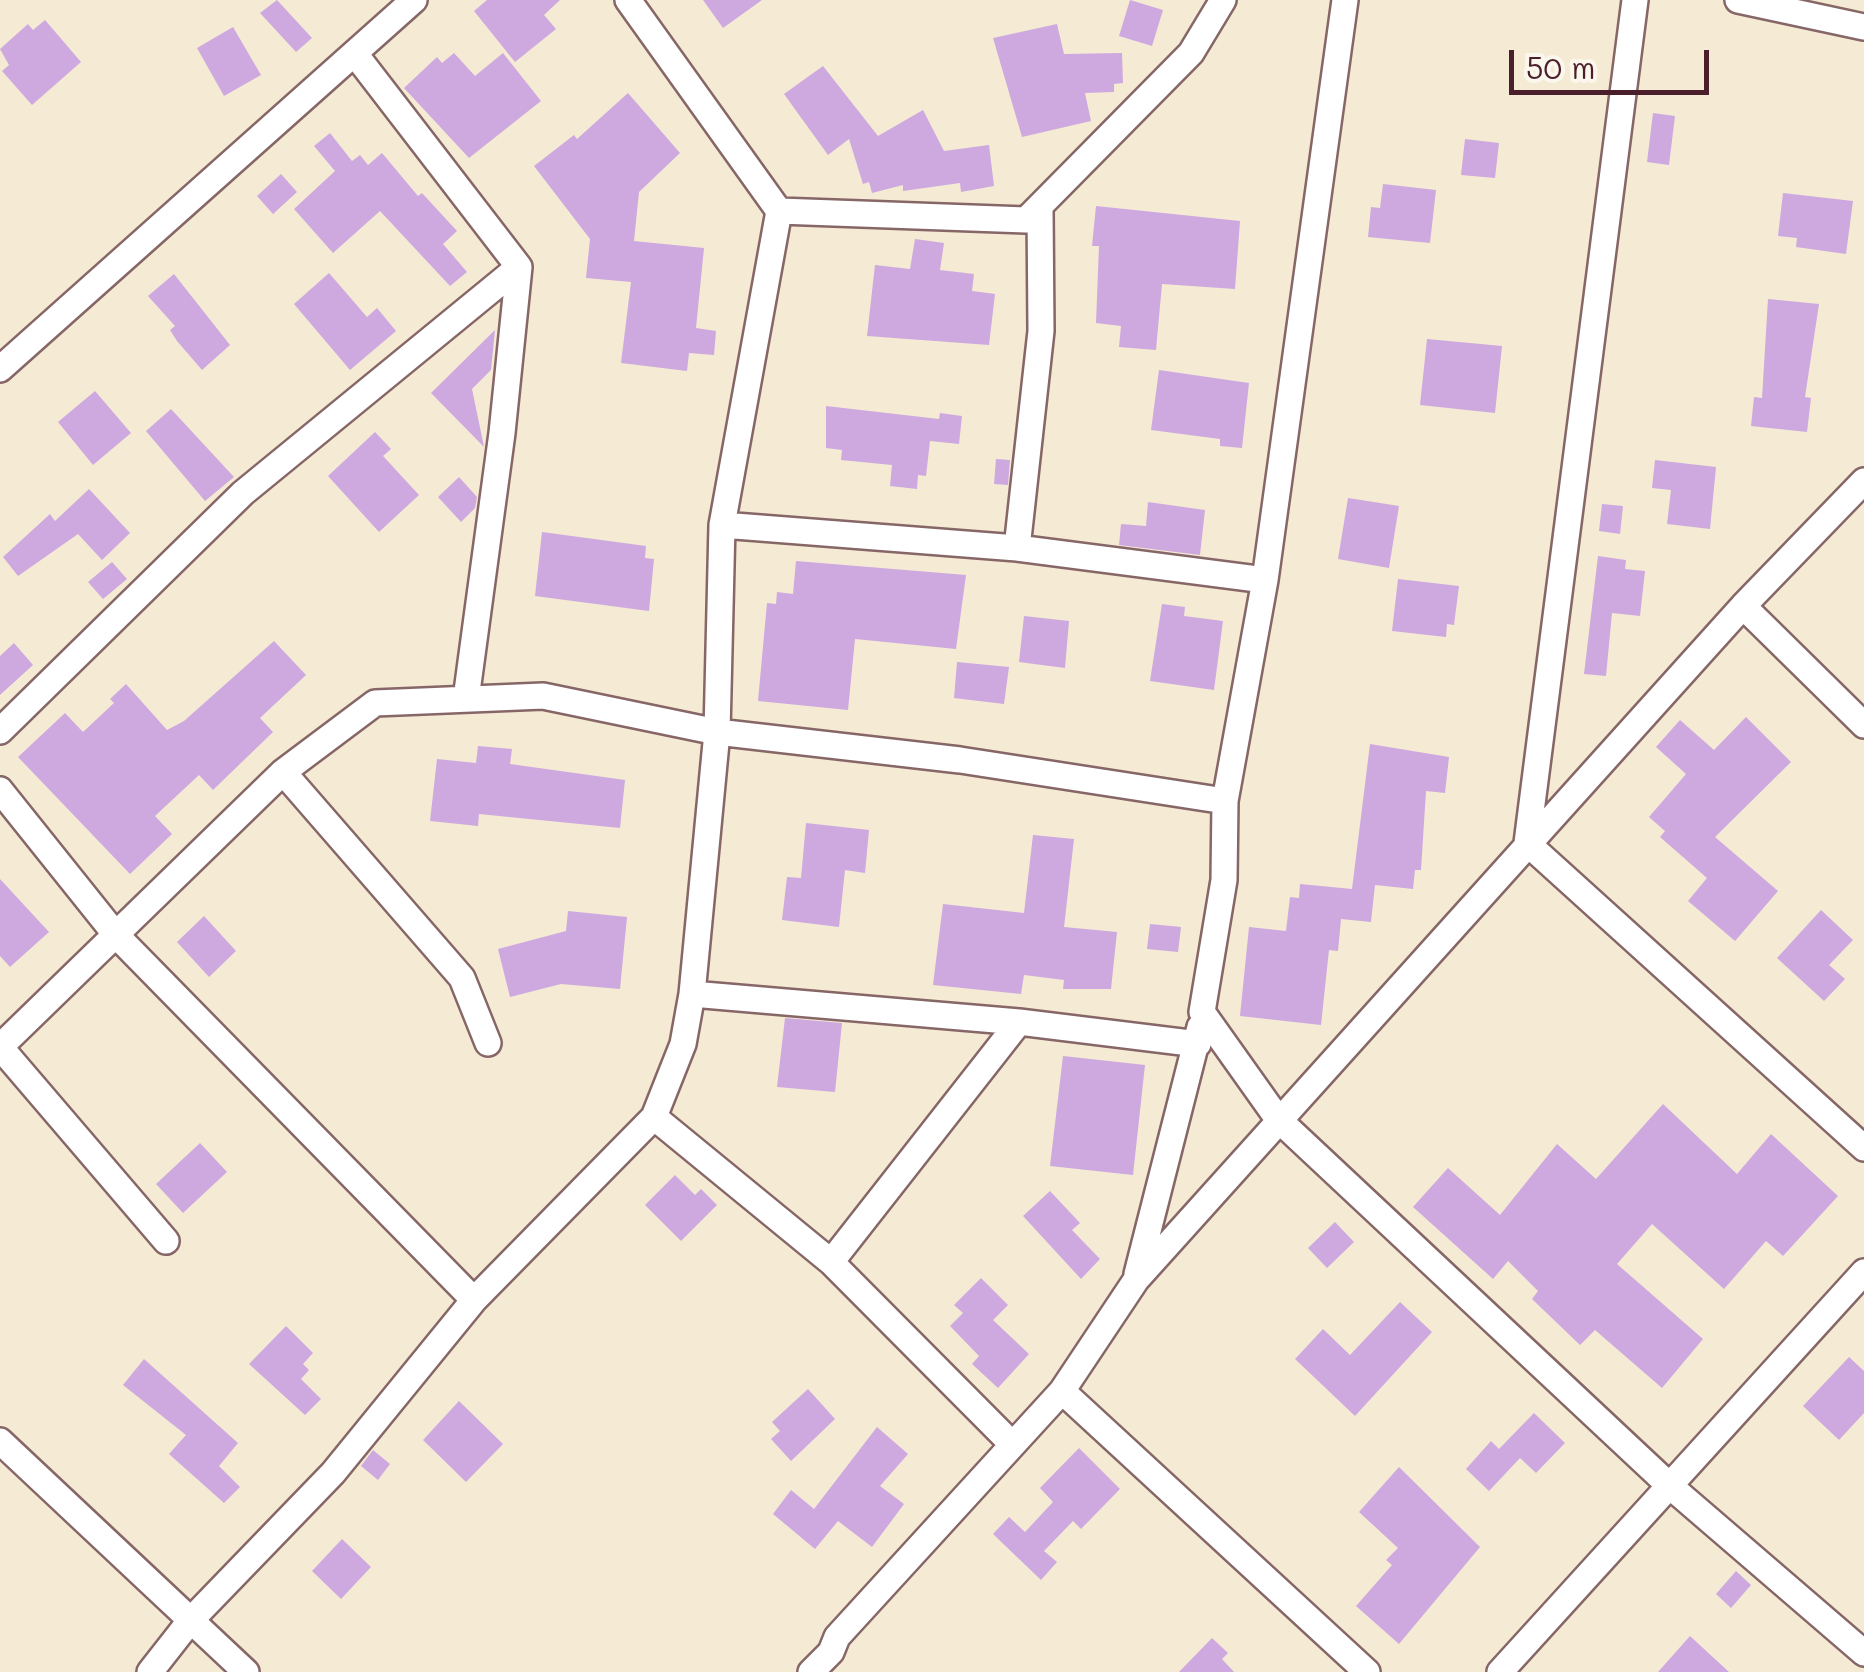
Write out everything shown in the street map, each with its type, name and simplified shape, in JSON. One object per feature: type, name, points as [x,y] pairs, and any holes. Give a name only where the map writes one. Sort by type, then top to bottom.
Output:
[{"type":"street","points":[[0,370],[414,0]]},
{"type":"street","points":[[150,1672],[190,1621],[333,1474],[474,1300],[654,1116],[683,1044],[692,994],[717,732],[722,525],[779,211],[628,0]]},
{"type":"street","points":[[779,211],[1026,220],[1191,53],[1223,0]]},
{"type":"street","points":[[1136,1280],[1198,1044],[1224,880],[1225,801],[1266,580],[1344,0]]},
{"type":"street","points":[[1528,843],[1634,0]]},
{"type":"street","points":[[1738,0],[1864,28]]},
{"type":"street","points":[[356,54],[519,268],[502,433],[466,699]]},
{"type":"street","points":[[1017,548],[1042,330],[1040,208]]},
{"type":"street","points":[[0,731],[243,493],[519,268]]},
{"type":"street","points":[[811,1672],[837,1662],[837,1637],[1062,1390],[1136,1280],[1278,1119],[1742,606],[1864,481]]},
{"type":"street","points":[[722,525],[1017,548],[1266,580]]},
{"type":"street","points":[[1742,606],[1864,725]]},
{"type":"street","points":[[166,1241],[0,1047],[283,772],[375,703],[543,696],[717,732],[960,760],[1225,801]]},
{"type":"street","points":[[283,772],[462,978],[488,1043]]},
{"type":"street","points":[[0,790],[116,935],[474,1300]]},
{"type":"street","points":[[1528,843],[1864,1148]]},
{"type":"street","points":[[692,994],[1019,1022],[1198,1044]]},
{"type":"street","points":[[1202,1012],[1278,1119],[1670,1486],[1864,1653]]},
{"type":"street","points":[[831,1262],[1019,1022]]},
{"type":"street","points":[[654,1116],[831,1262],[1011,1443]]},
{"type":"street","points":[[1500,1672],[1864,1272]]},
{"type":"street","points":[[1062,1390],[1368,1672]]},
{"type":"street","points":[[0,1441],[246,1672]]},
{"type":"building","points":[[277,0],[312,38],[296,52],[260,13]]},
{"type":"building","points":[[487,0],[560,0],[544,15],[556,29],[515,62],[474,11]]},
{"type":"building","points":[[703,0],[762,0],[723,28]]},
{"type":"building","points":[[1130,0],[1163,10],[1152,46],[1119,36]]},
{"type":"building","points":[[45,20],[81,62],[32,105],[2,71],[9,65],[0,49],[28,24],[33,30]]},
{"type":"building","points":[[1057,24],[1064,54],[1122,53],[1123,83],[1114,84],[1114,92],[1085,93],[1091,121],[1022,137],[993,38]]},
{"type":"building","points":[[233,27],[261,75],[224,96],[197,48]]},
{"type":"building","points":[[454,53],[475,76],[503,53],[541,101],[469,158],[404,88],[437,57],[442,63]]},
{"type":"building","points":[[823,66],[878,136],[923,110],[944,151],[989,145],[994,186],[961,192],[960,183],[903,191],[903,185],[872,193],[869,182],[863,184],[849,139],[828,155],[784,94]]},
{"type":"building","points":[[628,93],[680,153],[639,192],[634,241],[704,248],[696,328],[716,331],[714,355],[689,353],[687,371],[621,363],[631,282],[586,278],[590,239],[534,166],[574,135],[577,139]]},
{"type":"building","points":[[1653,113],[1675,116],[1669,165],[1647,162]]},
{"type":"building","points":[[330,133],[352,161],[360,155],[368,165],[382,153],[418,196],[422,193],[457,231],[443,244],[467,272],[450,286],[380,211],[333,253],[294,209],[335,171],[314,146]]},
{"type":"building","points":[[1465,139],[1499,143],[1495,178],[1461,175]]},
{"type":"building","points":[[281,174],[297,192],[273,214],[257,196]]},
{"type":"building","points":[[1383,184],[1436,190],[1430,243],[1368,237],[1371,207],[1380,208]]},
{"type":"building","points":[[1783,193],[1853,201],[1846,254],[1796,247],[1797,238],[1778,236]]},
{"type":"building","points":[[1096,206],[1240,221],[1235,289],[1162,284],[1156,350],[1119,347],[1121,326],[1096,323],[1099,246],[1092,246]]},
{"type":"building","points":[[915,239],[944,243],[940,270],[974,274],[972,291],[995,294],[989,345],[867,336],[875,265],[910,269]]},
{"type":"building","points":[[329,273],[367,317],[377,308],[396,331],[350,370],[294,304]]},
{"type":"building","points":[[174,274],[230,345],[202,370],[170,330],[175,326],[148,296]]},
{"type":"building","points":[[1768,299],[1819,304],[1805,397],[1811,398],[1807,432],[1751,426],[1754,397],[1762,398]]},
{"type":"building","points":[[495,330],[491,370],[472,389],[484,447],[431,393]]},
{"type":"building","points":[[1427,339],[1502,346],[1495,413],[1420,405]]},
{"type":"building","points":[[1159,370],[1249,383],[1242,448],[1220,446],[1220,439],[1151,430]]},
{"type":"building","points":[[95,391],[131,433],[93,465],[58,422]]},
{"type":"building","points":[[826,406],[939,419],[940,413],[962,416],[959,444],[930,441],[926,476],[918,475],[917,489],[890,486],[892,465],[841,460],[842,450],[826,448]]},
{"type":"building","points":[[171,409],[234,477],[205,501],[146,431]]},
{"type":"building","points":[[375,432],[391,449],[383,456],[419,495],[379,532],[328,476]]},
{"type":"building","points":[[996,459],[1010,460],[1008,485],[994,484]]},
{"type":"building","points":[[1655,460],[1716,467],[1710,529],[1667,524],[1671,490],[1652,488]]},
{"type":"building","points":[[459,477],[477,497],[475,508],[461,522],[438,497]]},
{"type":"building","points":[[89,489],[130,533],[102,560],[78,534],[18,576],[3,557],[50,514],[55,521]]},
{"type":"building","points":[[1348,498],[1399,506],[1389,568],[1338,559]]},
{"type":"building","points":[[1148,502],[1205,510],[1200,555],[1119,545],[1121,524],[1146,526]]},
{"type":"building","points":[[1602,504],[1623,506],[1620,534],[1599,531]]},
{"type":"building","points":[[542,532],[646,546],[645,558],[654,559],[649,611],[535,596]]},
{"type":"building","points":[[1598,556],[1626,560],[1625,569],[1645,571],[1640,616],[1612,613],[1606,676],[1584,674]]},
{"type":"building","points":[[796,561],[966,575],[956,649],[855,639],[848,710],[758,701],[767,603],[776,604],[777,592],[793,594]]},
{"type":"building","points":[[112,562],[127,579],[103,599],[88,582]]},
{"type":"building","points":[[1398,579],[1459,586],[1454,625],[1447,624],[1446,637],[1392,631]]},
{"type":"building","points":[[1162,604],[1185,607],[1184,616],[1223,621],[1214,690],[1150,681]]},
{"type":"building","points":[[1024,616],[1069,621],[1065,668],[1019,662]]},
{"type":"building","points":[[274,641],[306,675],[260,718],[273,732],[213,790],[199,775],[155,816],[172,834],[130,874],[18,757],[65,713],[83,732],[114,703],[110,699],[126,684],[167,730],[184,721]]},
{"type":"building","points":[[14,643],[33,665],[0,695],[0,656]]},
{"type":"building","points":[[957,662],[1009,667],[1004,704],[954,698]]},
{"type":"building","points":[[1746,717],[1791,762],[1715,837],[1778,891],[1735,941],[1688,901],[1707,878],[1660,837],[1665,831],[1649,817],[1686,774],[1656,747],[1680,720],[1714,750]]},
{"type":"building","points":[[1370,744],[1449,757],[1445,793],[1426,791],[1421,870],[1415,870],[1413,889],[1375,885],[1371,922],[1341,919],[1338,951],[1329,950],[1321,1025],[1240,1016],[1249,927],[1286,931],[1290,897],[1299,898],[1300,884],[1352,889]]},
{"type":"building","points":[[478,746],[512,749],[510,764],[625,780],[620,828],[479,814],[478,826],[430,821],[437,759],[476,763]]},
{"type":"building","points":[[806,823],[869,830],[865,873],[845,870],[839,927],[782,920],[787,877],[801,878]]},
{"type":"building","points":[[1033,835],[1074,839],[1064,927],[1117,932],[1111,989],[1063,989],[1064,980],[1024,975],[1021,994],[933,985],[943,904],[1024,913]]},
{"type":"building","points":[[0,879],[49,932],[10,967],[0,956]]},
{"type":"building","points":[[1821,910],[1853,940],[1829,965],[1845,979],[1824,1001],[1777,958]]},
{"type":"building","points":[[568,911],[627,917],[620,989],[561,984],[510,997],[498,949],[566,931]]},
{"type":"building","points":[[204,916],[236,951],[209,977],[177,942]]},
{"type":"building","points":[[1150,924],[1181,927],[1178,952],[1147,949]]},
{"type":"building","points":[[785,1018],[842,1023],[835,1092],[777,1087]]},
{"type":"building","points":[[1063,1056],[1145,1065],[1133,1175],[1050,1166]]},
{"type":"building","points":[[1663,1104],[1737,1174],[1771,1134],[1838,1196],[1783,1256],[1766,1241],[1724,1289],[1652,1224],[1617,1264],[1703,1339],[1662,1388],[1595,1330],[1580,1345],[1532,1299],[1538,1291],[1508,1261],[1493,1279],[1413,1207],[1448,1168],[1500,1215],[1557,1144],[1596,1179]]},
{"type":"building","points":[[200,1143],[227,1172],[183,1213],[156,1184]]},
{"type":"building","points":[[675,1175],[695,1195],[701,1189],[717,1205],[681,1241],[645,1205]]},
{"type":"building","points":[[1050,1191],[1080,1223],[1072,1230],[1100,1259],[1081,1279],[1023,1216]]},
{"type":"building","points":[[1335,1222],[1354,1242],[1327,1268],[1308,1248]]},
{"type":"building","points":[[981,1278],[1008,1305],[993,1320],[1029,1354],[998,1388],[972,1364],[979,1356],[950,1326],[963,1313],[954,1305]]},
{"type":"building","points":[[1400,1302],[1432,1332],[1355,1416],[1295,1359],[1323,1329],[1350,1355]]},
{"type":"building","points":[[286,1326],[313,1353],[303,1364],[309,1370],[301,1379],[321,1399],[305,1415],[249,1364]]},
{"type":"building","points":[[1849,1357],[1864,1371],[1864,1413],[1839,1440],[1803,1406]]},
{"type":"building","points":[[144,1359],[238,1443],[219,1466],[240,1487],[224,1503],[169,1454],[186,1435],[123,1385]]},
{"type":"building","points":[[808,1389],[835,1419],[791,1461],[771,1439],[780,1431],[772,1422]]},
{"type":"building","points":[[459,1401],[503,1444],[466,1482],[423,1440]]},
{"type":"building","points":[[1534,1413],[1565,1443],[1536,1473],[1520,1458],[1489,1491],[1466,1469],[1491,1441],[1499,1449]]},
{"type":"building","points":[[877,1427],[908,1454],[880,1486],[904,1504],[872,1547],[838,1521],[815,1549],[773,1514],[791,1490],[814,1509]]},
{"type":"building","points":[[1079,1448],[1120,1489],[1081,1529],[1073,1521],[1044,1551],[1057,1562],[1041,1580],[993,1534],[1009,1517],[1025,1532],[1053,1502],[1040,1488]]},
{"type":"building","points":[[373,1450],[390,1464],[378,1480],[361,1466]]},
{"type":"building","points":[[1399,1467],[1480,1547],[1399,1644],[1356,1606],[1392,1565],[1386,1560],[1398,1548],[1359,1512]]},
{"type":"building","points":[[342,1539],[371,1567],[341,1599],[312,1571]]},
{"type":"building","points":[[1736,1571],[1751,1585],[1731,1608],[1716,1594]]},
{"type":"building","points":[[1690,1636],[1729,1672],[1658,1672]]},
{"type":"building","points":[[1212,1638],[1228,1653],[1222,1659],[1234,1672],[1179,1672]]}]
